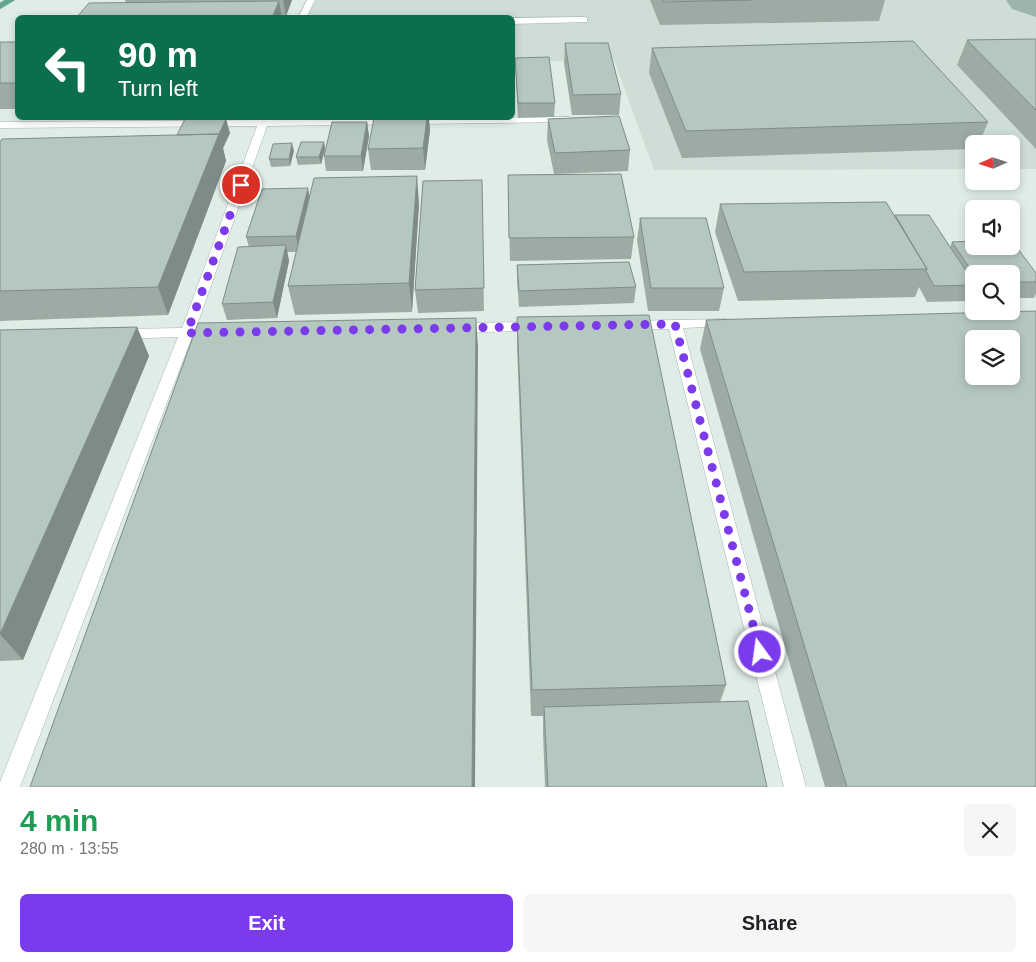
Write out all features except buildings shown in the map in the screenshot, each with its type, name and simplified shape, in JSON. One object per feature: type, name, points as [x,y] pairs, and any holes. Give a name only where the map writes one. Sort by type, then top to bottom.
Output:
[{"type":"main road","points":[[0,7],[11,0]]},
{"type":"lane","points":[[304,15],[311,0]]},
{"type":"lane","points":[[515,21],[584,20]]},
{"type":"lane","points":[[9,787],[187,333],[262,129],[261,120]]},
{"type":"lane","points":[[0,125],[261,120],[573,120]]},
{"type":"lane","points":[[615,325],[743,323]]},
{"type":"lane","points":[[675,324],[795,787]]},
{"type":"lane","points":[[446,328],[555,326]]},
{"type":"lane","points":[[108,334],[227,332]]},
{"type":"shaded area","points":[[310,0],[1036,0],[1036,169],[1020,169],[1020,135],[965,135],[965,169],[654,170],[614,60],[515,62],[515,15],[306,15]]},
{"type":"taxiway","points":[[1027,0],[1036,4]]},
{"type":"route","points":[[241,185],[187,333],[675,324],[760,652]]}]
